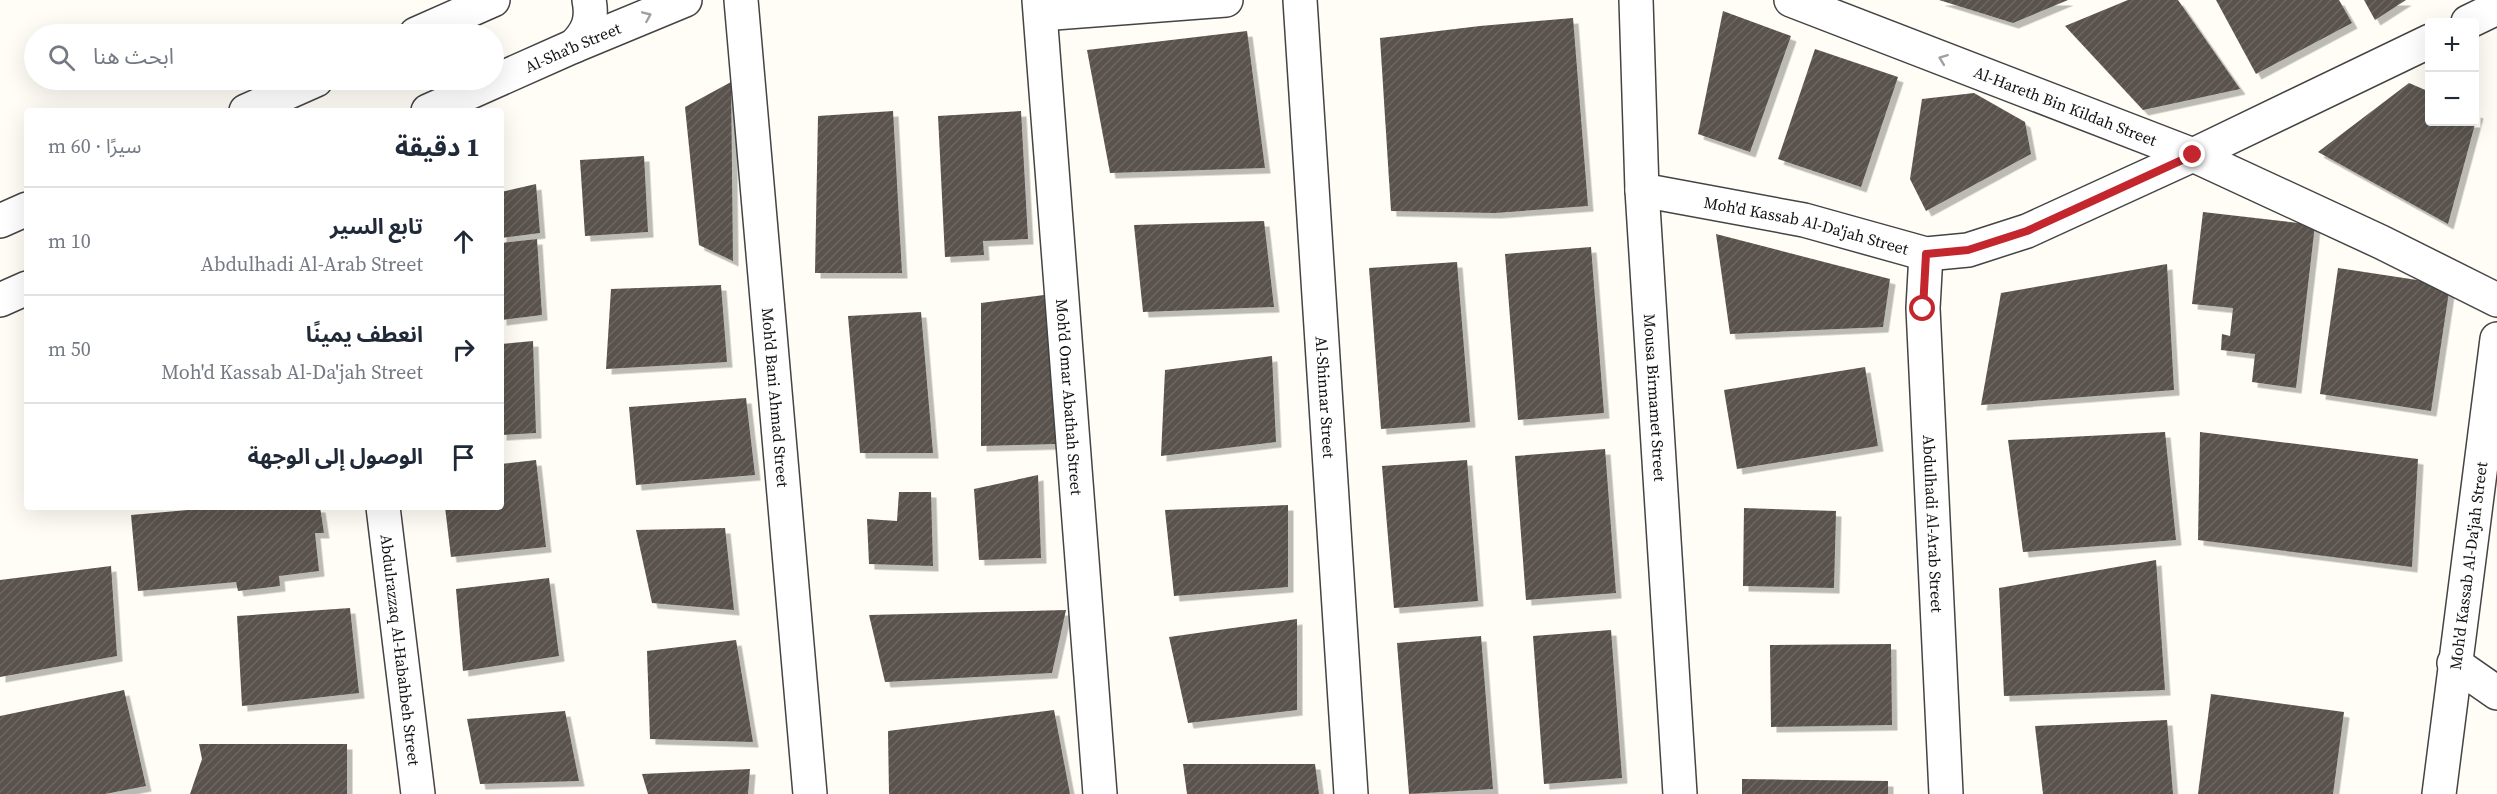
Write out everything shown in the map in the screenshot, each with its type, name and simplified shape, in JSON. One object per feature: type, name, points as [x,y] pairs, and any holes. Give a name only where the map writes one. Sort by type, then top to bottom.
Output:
[{"type":"street","points":[[439,24],[493,0]]},
{"type":"street","points":[[574,46],[590,25],[592,12],[589,0]]},
{"type":"street","name":"Al-Sha'b Street","points":[[504,77],[685,0]]},
{"type":"street","name":"Moh'd Bani Ahmad Street","points":[[741,0],[810,794]]},
{"type":"street","points":[[1040,7],[1226,0]]},
{"type":"street","name":"Al-Shinnar Street","points":[[1300,0],[1351,794]]},
{"type":"street","name":"Mousa Birmamet Street","points":[[1636,0],[1642,190],[1680,794]]},
{"type":"street","name":"Al-Hareth Bin Kildah Street","points":[[1791,0],[2193,155],[2381,242],[2497,300]]},
{"type":"street","name":"Moh'd Omar Abathah Street","points":[[1040,7],[1100,794]]},
{"type":"street","points":[[2476,18],[2497,8]]},
{"type":"street","name":"Moh'd Kassab Al-Da'jah Street","points":[[1642,190],[1804,220],[1926,254],[1968,250],[2027,231],[2193,155],[2425,43]]},
{"type":"street","points":[[253,108],[293,90]]},
{"type":"street","name":"Al-Sha'b Street","points":[[435,108],[475,90]]},
{"type":"street","points":[[0,222],[24,210]]},
{"type":"street","name":"Abdulhadi Al-Arab Street","points":[[1926,254],[1923,309],[1946,794]]},
{"type":"street","points":[[0,300],[24,289]]},
{"type":"street","name":"Moh'd Kassab Al-Da'jah Street","points":[[2439,794],[2497,339]]},
{"type":"street","name":"Abdulrazzaq Al-Habahbeh Street","points":[[383,510],[418,794]]},
{"type":"street","points":[[2454,663],[2497,693]]},
{"type":"building","points":[[1939,0],[2068,0],[2013,23]]},
{"type":"building","points":[[2128,0],[2178,0],[2240,89],[2143,110],[2065,26]]},
{"type":"building","points":[[2216,0],[2339,0],[2352,23],[2256,74]]},
{"type":"building","points":[[2364,0],[2406,0],[2375,20]]},
{"type":"building","points":[[1723,11],[1791,36],[1750,152],[1698,134]]},
{"type":"building","points":[[1573,18],[1588,206],[1495,213],[1391,211],[1380,38]]},
{"type":"building","points":[[1247,31],[1265,168],[1110,173],[1087,50]]},
{"type":"building","points":[[1815,49],[1898,77],[1861,187],[1778,159]]},
{"type":"building","points":[[731,82],[733,261],[699,245],[685,107]]},
{"type":"building","points":[[2409,83],[2425,90],[2425,126],[2474,126],[2448,224],[2318,152]]},
{"type":"building","points":[[1974,93],[2025,122],[2031,154],[1926,211],[1910,179],[1922,99]]},
{"type":"building","points":[[893,111],[902,273],[815,273],[818,116]]},
{"type":"building","points":[[1021,111],[1028,239],[983,241],[984,255],[945,257],[938,116]]},
{"type":"building","points":[[644,156],[648,232],[585,236],[580,160]]},
{"type":"building","points":[[536,184],[540,233],[504,238],[504,191]]},
{"type":"building","points":[[2203,212],[2315,225],[2296,388],[2252,382],[2255,354],[2221,350],[2222,334],[2230,336],[2233,308],[2192,304]]},
{"type":"building","points":[[1264,221],[1274,307],[1143,312],[1134,225]]},
{"type":"building","points":[[1716,234],[1890,279],[1883,327],[1730,334]]},
{"type":"building","points":[[537,239],[542,315],[504,320],[504,243]]},
{"type":"building","points":[[1591,247],[1604,413],[1518,420],[1505,254]]},
{"type":"building","points":[[1457,262],[1470,422],[1381,429],[1369,268]]},
{"type":"building","points":[[2167,264],[2174,390],[1981,405],[2001,293]]},
{"type":"building","points":[[2338,268],[2450,285],[2431,411],[2320,394]]},
{"type":"building","points":[[721,285],[727,362],[606,369],[611,289]]},
{"type":"building","points":[[1052,294],[1056,444],[981,446],[981,303]]},
{"type":"building","points":[[921,312],[933,453],[860,453],[848,316]]},
{"type":"building","points":[[533,341],[536,433],[504,435],[504,344]]},
{"type":"building","points":[[1272,356],[1276,442],[1161,456],[1165,370]]},
{"type":"building","points":[[1865,367],[1878,446],[1737,469],[1724,390]]},
{"type":"building","points":[[746,398],[755,475],[636,485],[629,407]]},
{"type":"building","points":[[2165,432],[2176,540],[2023,552],[2008,440]]},
{"type":"building","points":[[2200,432],[2418,459],[2412,567],[2198,540]]},
{"type":"building","points":[[1605,449],[1616,593],[1526,600],[1515,456]]},
{"type":"building","points":[[536,460],[546,547],[451,557],[445,510],[504,510],[504,464]]},
{"type":"building","points":[[1467,460],[1478,601],[1394,608],[1382,466]]},
{"type":"building","points":[[1038,475],[1041,558],[979,560],[974,489]]},
{"type":"building","points":[[899,492],[931,492],[933,566],[869,564],[867,519],[897,521]]},
{"type":"building","points":[[1288,505],[1288,587],[1174,596],[1165,510]]},
{"type":"building","points":[[1744,508],[1836,511],[1834,588],[1743,586]]},
{"type":"building","points":[[188,510],[320,510],[324,533],[315,533],[319,571],[279,576],[280,586],[238,591],[236,582],[138,591],[131,515]]},
{"type":"building","points":[[725,528],[734,610],[652,603],[636,530]]},
{"type":"building","points":[[2156,560],[2165,690],[2004,696],[1999,588]]},
{"type":"building","points":[[111,566],[117,656],[0,677],[0,580]]},
{"type":"building","points":[[549,578],[559,656],[463,671],[456,589]]},
{"type":"building","points":[[350,608],[359,693],[242,706],[237,616]]},
{"type":"building","points":[[1066,610],[1052,673],[885,682],[869,615]]},
{"type":"building","points":[[1297,619],[1297,710],[1188,723],[1169,637]]},
{"type":"building","points":[[1611,630],[1622,778],[1544,784],[1533,636]]},
{"type":"building","points":[[1481,636],[1493,789],[1409,794],[1397,643]]},
{"type":"building","points":[[736,640],[753,742],[650,739],[647,651]]},
{"type":"building","points":[[1891,644],[1892,725],[1771,727],[1770,645]]},
{"type":"building","points":[[124,690],[146,786],[105,794],[0,794],[0,716]]},
{"type":"building","points":[[2211,694],[2344,712],[2333,794],[2198,794]]},
{"type":"building","points":[[1054,710],[1070,794],[889,794],[888,731]]},
{"type":"building","points":[[565,711],[579,781],[480,784],[467,719]]},
{"type":"building","points":[[2167,720],[2173,794],[2043,794],[2035,726]]},
{"type":"building","points":[[199,744],[347,744],[347,794],[190,794],[202,759]]},
{"type":"building","points":[[1183,764],[1315,764],[1319,794],[1187,794]]},
{"type":"building","points":[[750,769],[748,794],[648,794],[642,774]]},
{"type":"building","points":[[1742,779],[1888,781],[1888,794],[1742,794]]},
{"type":"route","points":[[1923,309],[1926,254],[1968,250],[2027,231],[2193,155]]}]
